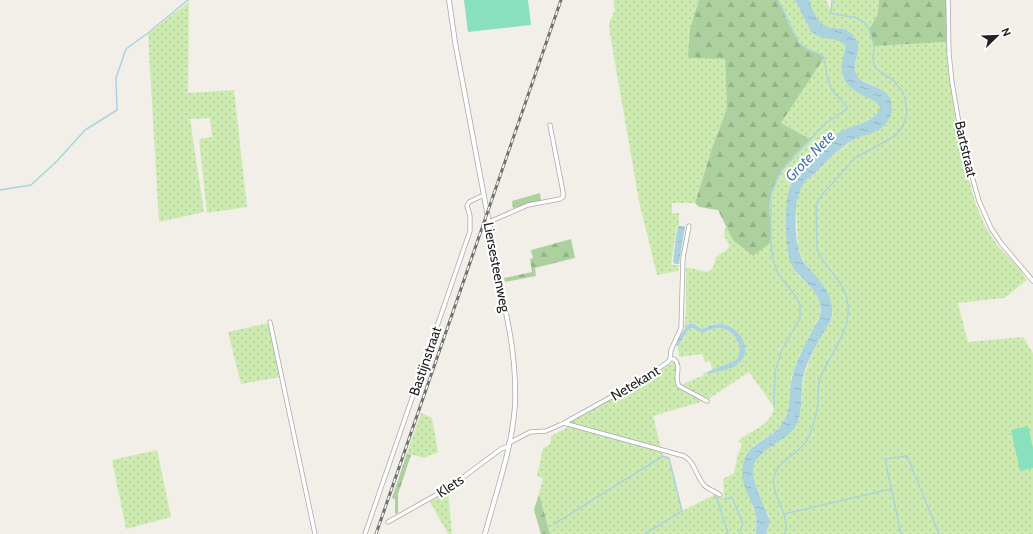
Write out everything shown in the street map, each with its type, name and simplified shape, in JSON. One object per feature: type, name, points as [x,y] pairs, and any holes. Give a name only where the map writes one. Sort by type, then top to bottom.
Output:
[{"type":"street","name":"Liersesteenweg","points":[[449,0],[455,42],[510,334],[515,373],[515,407],[509,445],[485,534]]},
{"type":"street","name":"Bartstraat","points":[[948,0],[949,54],[953,89],[962,141],[979,201],[986,220],[994,234],[1033,281]]},
{"type":"street","points":[[489,222],[528,205],[560,199],[563,197],[550,125]]},
{"type":"street","name":"Bastijnstraat","points":[[365,534],[470,231],[470,216],[467,206],[469,202],[484,195]]},
{"type":"street","name":"Netekant","points":[[509,445],[530,432],[546,431],[564,423],[640,380],[668,362],[671,350],[681,328],[683,253],[689,226]]},
{"type":"street","points":[[270,322],[315,534]]},
{"type":"street","points":[[670,358],[677,361],[678,370],[676,382],[679,386],[707,401]]},
{"type":"street","points":[[564,423],[687,457],[703,484],[720,495]]},
{"type":"street","name":"Klets","points":[[388,522],[450,487],[501,449],[509,445]]},
{"type":"green space","points":[[464,0],[528,0],[531,25],[468,32]]},
{"type":"green space","points":[[613,0],[699,0],[690,28],[725,59],[727,108],[712,148],[695,203],[672,203],[672,213],[679,213],[679,226],[677,226],[671,265],[679,265],[678,271],[657,275],[639,201],[610,34],[609,23],[615,10]]},
{"type":"green space","points":[[699,0],[778,0],[791,29],[800,43],[824,58],[781,123],[810,139],[787,164],[773,187],[770,201],[771,242],[753,256],[733,240],[718,210],[699,207],[695,203],[712,148],[727,108],[725,59],[688,58],[690,28]]},
{"type":"green space","points":[[778,0],[795,0],[810,30],[842,41],[846,46],[842,77],[877,102],[880,107],[879,112],[875,116],[838,133],[799,173],[790,186],[788,254],[799,276],[814,291],[820,302],[820,315],[799,356],[791,379],[788,414],[782,425],[773,433],[753,446],[752,506],[756,516],[756,534],[550,534],[539,494],[543,478],[537,476],[543,448],[550,444],[551,436],[566,428],[573,420],[674,362],[676,364],[681,385],[704,375],[703,373],[707,372],[708,374],[729,368],[735,365],[743,357],[743,341],[724,325],[715,324],[702,329],[697,325],[689,324],[684,329],[686,312],[686,268],[692,268],[705,272],[709,271],[714,265],[716,257],[729,248],[724,235],[726,226],[733,240],[770,209],[778,178],[783,170],[810,139],[781,123],[824,58],[809,50],[798,40]],"holes":[[[749,372],[774,407],[765,423],[738,441],[742,445],[738,454],[734,473],[723,479],[724,499],[714,495],[682,511],[669,458],[663,456],[653,416],[707,400]]]},
{"type":"green space","points":[[809,0],[826,0],[831,11],[832,0],[879,0],[878,14],[869,29],[874,46],[946,42],[958,140],[975,202],[985,226],[997,245],[1019,268],[1027,280],[1004,298],[958,303],[968,342],[1023,337],[1033,353],[1033,534],[766,534],[769,516],[756,485],[753,467],[755,461],[760,455],[784,438],[794,428],[801,410],[803,384],[808,363],[831,320],[833,313],[805,264],[798,248],[796,205],[799,193],[804,183],[839,150],[858,137],[870,133],[892,106],[888,97],[883,91],[856,76],[855,67],[858,51],[857,40],[849,31],[845,29],[829,28],[822,24],[815,14]]},
{"type":"green space","points":[[879,0],[946,0],[946,42],[874,46],[869,29],[878,14]]},
{"type":"green space","points":[[189,2],[188,93],[234,90],[247,207],[207,213],[199,139],[212,137],[210,118],[190,119],[204,212],[159,222],[148,34]]},
{"type":"green space","points":[[540,193],[541,201],[513,208],[512,201]]},
{"type":"green space","points":[[571,239],[575,258],[535,268],[536,276],[505,282],[504,278],[532,272],[530,259],[533,258],[531,250]]},
{"type":"green space","points":[[268,323],[280,377],[241,384],[228,332]]},
{"type":"green space","points":[[694,328],[703,333],[718,328],[729,331],[736,339],[738,344],[739,350],[736,360],[712,370],[710,361],[705,362],[702,354],[679,357],[678,346],[688,330]]},
{"type":"green space","points":[[421,413],[432,418],[438,452],[424,458],[407,453]]},
{"type":"green space","points":[[1028,426],[1033,448],[1033,468],[1020,471],[1011,430]]},
{"type":"green space","points":[[157,450],[171,517],[126,529],[112,460]]},
{"type":"green space","points":[[407,453],[411,455],[398,494],[398,513],[395,514],[395,499],[392,498]]},
{"type":"green space","points":[[448,492],[452,534],[448,534],[430,502]]},
{"type":"green space","points":[[539,494],[550,534],[541,534],[534,510]]},
{"type":"water","points":[[795,0],[809,0],[820,22],[828,27],[845,29],[852,34],[858,45],[855,65],[856,74],[864,82],[883,90],[888,95],[891,101],[892,113],[882,128],[874,133],[851,141],[840,149],[805,182],[799,194],[796,206],[796,236],[799,250],[804,263],[829,295],[832,313],[831,320],[815,348],[805,371],[802,384],[799,417],[794,429],[764,452],[755,462],[753,475],[759,495],[770,521],[766,534],[756,534],[756,516],[743,481],[742,474],[745,458],[752,448],[778,429],[785,419],[789,408],[792,378],[803,350],[818,319],[821,307],[815,293],[795,270],[789,258],[786,238],[786,214],[790,187],[804,167],[833,137],[843,130],[873,117],[878,113],[880,107],[874,101],[853,90],[843,77],[843,57],[846,46],[838,41],[814,34],[810,30]]},
{"type":"water","points":[[678,226],[685,226],[679,264],[675,264],[673,262]]},
{"type":"water","points":[[689,324],[694,324],[702,329],[720,324],[732,328],[742,338],[745,350],[744,356],[737,365],[733,367],[708,374],[707,372],[736,360],[739,350],[738,344],[733,335],[724,329],[714,328],[703,333],[692,328],[688,330],[678,346],[676,346],[681,334]]},
{"type":"waterway","points":[[0,190],[31,185],[57,161],[85,130],[117,110],[116,78],[126,49],[188,0]]},
{"type":"waterway","name":"Grote Nete","points":[[774,407],[775,371],[782,350],[800,318],[800,305],[797,298],[779,275],[773,261],[771,242],[771,195],[782,170],[825,124],[848,108],[832,90],[827,76],[824,58],[822,55],[808,50],[799,43],[778,0]]},
{"type":"waterway","points":[[784,514],[775,490],[773,481],[774,476],[779,466],[805,443],[810,434],[814,424],[818,403],[819,382],[846,326],[848,316],[848,305],[844,290],[817,250],[816,204],[821,196],[855,158],[895,136],[903,126],[907,113],[905,98],[902,91],[893,80],[876,69],[873,58],[874,46],[869,29],[864,22],[854,17],[831,13],[832,0]]},
{"type":"waterway","points":[[554,524],[663,456],[669,458],[682,511],[645,534]]},
{"type":"waterway","points":[[901,534],[885,459],[907,456],[939,534]]},
{"type":"waterway","points":[[785,534],[786,525],[784,514],[891,489]]},
{"type":"waterway","points":[[714,495],[717,498],[728,534]]},
{"type":"waterway","points":[[724,499],[732,497],[743,524],[739,534]]},
{"type":"railway","points":[[376,534],[561,0]]}]
